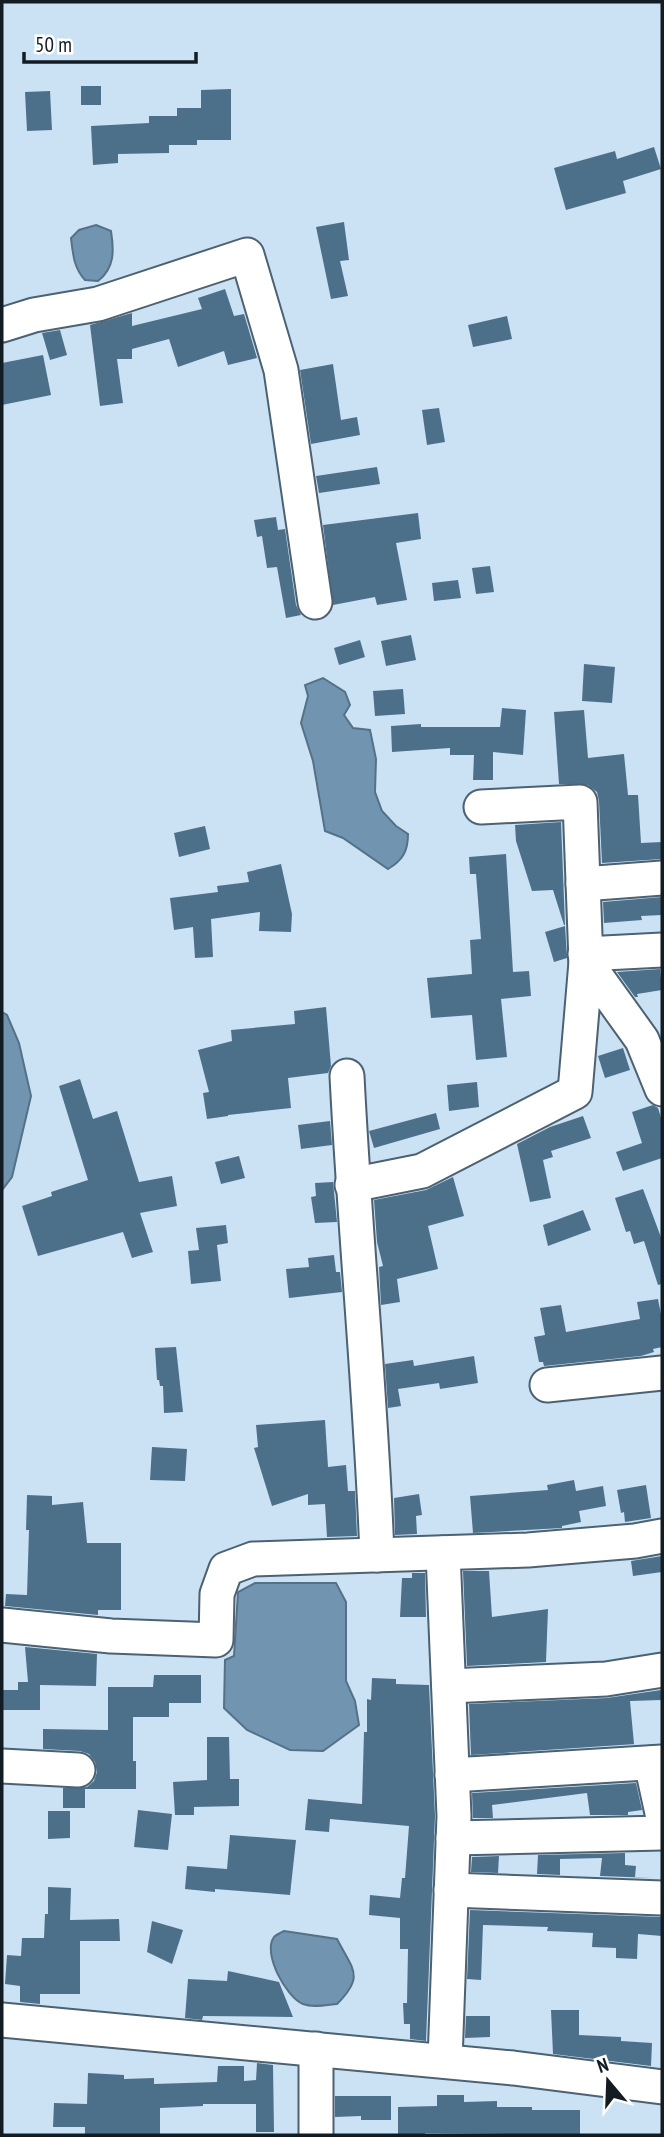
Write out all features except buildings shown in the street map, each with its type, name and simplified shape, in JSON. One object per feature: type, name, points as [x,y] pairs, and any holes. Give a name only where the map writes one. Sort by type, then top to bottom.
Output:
[{"type":"street","points":[[2,325],[34,315],[98,304],[247,255],[281,370],[315,602]]},
{"type":"street","points":[[352,1185],[422,1171],[575,1092],[585,958],[579,802],[481,807]]},
{"type":"street","points":[[583,884],[662,878]]},
{"type":"street","points":[[585,958],[662,950]]},
{"type":"street","points":[[585,958],[642,1040],[662,1089]]},
{"type":"street","points":[[347,1076],[377,1555]]},
{"type":"street","points":[[547,1385],[662,1373]]},
{"type":"street","points":[[2,1625],[111,1636],[216,1640],[217,1594],[226,1569],[253,1559],[528,1550],[635,1541],[662,1536]]},
{"type":"street","points":[[443,1553],[453,1838],[445,2061]]},
{"type":"street","points":[[449,1686],[606,1679],[662,1670]]},
{"type":"street","points":[[452,1775],[657,1762],[662,1813]]},
{"type":"street","points":[[2,1766],[78,1770]]},
{"type":"street","points":[[453,1838],[662,1833]]},
{"type":"street","points":[[451,1890],[662,1898]]},
{"type":"street","points":[[2,2020],[445,2061],[662,2087]]},
{"type":"street","points":[[316,2049],[316,2135]]},
{"type":"water","points":[[96,225],[111,231],[112,258],[108,270],[98,281],[85,280],[76,266],[71,238],[79,230]]},
{"type":"water","points":[[323,678],[345,692],[350,705],[344,715],[353,728],[370,730],[376,759],[375,792],[382,811],[408,834],[404,854],[388,869],[343,838],[325,831],[313,761],[301,723],[308,696],[305,685]]},
{"type":"water","points":[[2,1012],[7,1015],[19,1043],[31,1096],[12,1177],[2,1190]]},
{"type":"water","points":[[255,1583],[336,1583],[346,1602],[346,1681],[355,1701],[359,1725],[323,1751],[290,1750],[247,1730],[224,1708],[225,1660],[234,1656],[238,1592]]},
{"type":"water","points":[[284,1931],[337,1939],[354,1973],[354,1979],[337,2004],[303,2004],[296,2000],[283,1984],[273,1963],[271,1944],[274,1937]]}]
